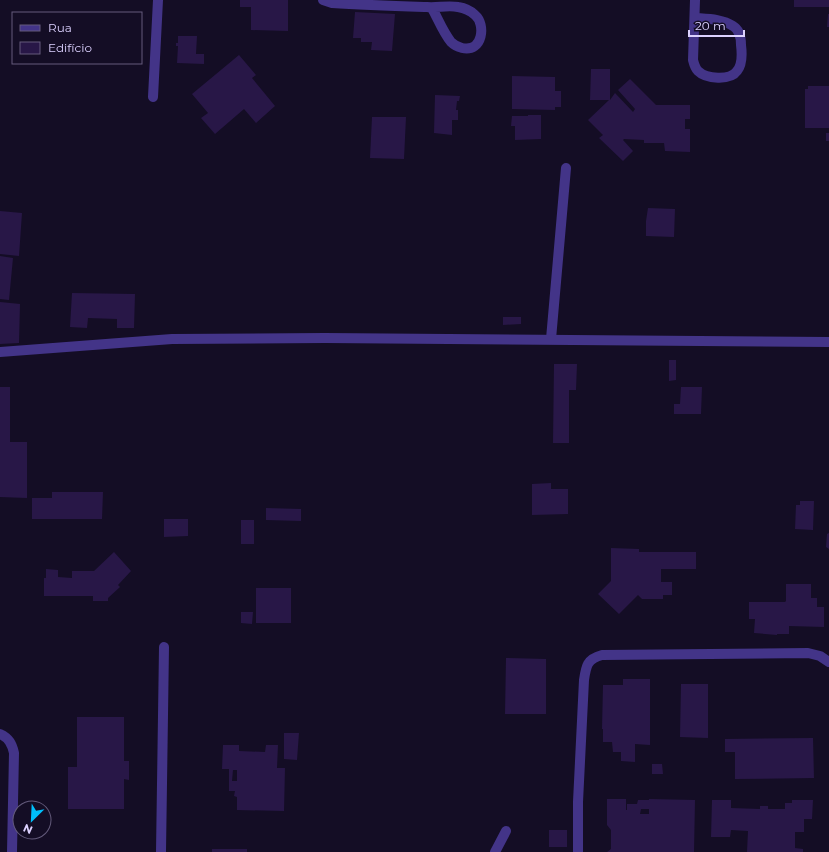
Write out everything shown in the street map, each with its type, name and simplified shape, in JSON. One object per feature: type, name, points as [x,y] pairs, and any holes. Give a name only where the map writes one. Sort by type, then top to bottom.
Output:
[{"type":"street","points":[[153,97],[158,0]]},
{"type":"street","points":[[323,0],[332,3],[432,8],[456,7],[468,10],[476,16],[480,27],[480,36],[476,46],[471,49],[466,49],[458,47],[452,43],[432,8]]},
{"type":"street","points":[[695,0],[692,60],[695,67],[698,72],[720,78],[731,76],[737,72],[742,56],[741,38],[735,26],[724,21],[695,18]]},
{"type":"street","points":[[551,339],[566,168]]},
{"type":"street","points":[[0,352],[172,339],[551,339],[829,342]]},
{"type":"street","points":[[160,852],[164,647]]},
{"type":"street","points":[[578,852],[578,802],[584,680],[586,667],[594,657],[602,655],[808,653],[820,656],[829,662]]},
{"type":"street","points":[[0,734],[11,743],[14,753],[12,852]]},
{"type":"street","points":[[496,852],[506,831]]},
{"type":"building","points":[[240,0],[288,0],[288,31],[251,30],[251,7],[240,7]]},
{"type":"building","points":[[794,0],[829,0],[829,7],[794,7]]},
{"type":"building","points":[[355,12],[395,14],[392,51],[371,50],[372,42],[361,42],[361,38],[353,38]]},
{"type":"building","points":[[828,14],[829,27],[827,27]]},
{"type":"building","points":[[178,36],[197,36],[196,54],[204,54],[204,64],[177,63],[178,46],[176,46],[176,43],[178,43]]},
{"type":"building","points":[[239,55],[256,75],[252,78],[275,106],[256,123],[244,109],[215,134],[201,118],[208,113],[192,94]]},
{"type":"building","points":[[591,69],[610,69],[610,100],[615,93],[633,112],[635,109],[618,90],[630,79],[656,105],[690,105],[690,119],[685,119],[685,129],[690,129],[690,152],[665,151],[664,143],[644,143],[644,140],[624,139],[623,140],[633,151],[623,161],[599,138],[603,135],[588,120],[609,100],[590,100]]},
{"type":"building","points":[[512,76],[555,77],[555,91],[561,91],[561,107],[555,107],[555,110],[512,109]]},
{"type":"building","points":[[808,86],[829,86],[829,128],[805,128],[805,89],[808,89]]},
{"type":"building","points":[[435,95],[460,96],[459,101],[457,101],[456,110],[458,110],[458,120],[452,120],[452,135],[434,133]]},
{"type":"building","points":[[541,115],[541,139],[515,140],[515,126],[511,126],[512,116]]},
{"type":"building","points":[[372,117],[406,117],[404,159],[370,158]]},
{"type":"building","points":[[826,133],[829,133],[829,141],[826,141]]},
{"type":"building","points":[[648,208],[675,209],[674,237],[646,236]]},
{"type":"building","points":[[0,211],[22,213],[19,256],[0,254]]},
{"type":"building","points":[[0,256],[13,258],[9,300],[0,299]]},
{"type":"building","points":[[72,293],[135,294],[134,328],[117,328],[117,319],[88,318],[87,328],[70,327]]},
{"type":"building","points":[[0,302],[20,304],[19,343],[0,344]]},
{"type":"building","points":[[503,317],[521,317],[521,324],[503,325]]},
{"type":"building","points":[[669,360],[676,360],[676,380],[669,381]]},
{"type":"building","points":[[554,364],[577,364],[576,390],[569,390],[569,443],[553,443]]},
{"type":"building","points":[[0,387],[10,387],[10,442],[27,442],[27,498],[0,497]]},
{"type":"building","points":[[681,387],[702,387],[701,414],[674,414],[674,404],[680,404]]},
{"type":"building","points":[[551,483],[551,489],[568,489],[568,514],[532,515],[532,484]]},
{"type":"building","points":[[52,492],[103,492],[102,519],[32,519],[32,498],[52,498]]},
{"type":"building","points":[[800,501],[814,501],[813,530],[795,529],[796,505],[800,505]]},
{"type":"building","points":[[266,508],[301,509],[301,521],[266,520]]},
{"type":"building","points":[[164,519],[188,519],[188,536],[164,537]]},
{"type":"building","points":[[241,520],[254,520],[254,544],[241,544]]},
{"type":"building","points":[[829,533],[829,549],[826,547],[827,534]]},
{"type":"building","points":[[611,548],[639,549],[639,552],[696,552],[696,569],[661,569],[661,582],[672,582],[672,595],[663,595],[663,599],[642,599],[638,595],[619,614],[598,594],[611,581]]},
{"type":"building","points":[[114,552],[131,571],[118,585],[120,587],[108,598],[108,601],[93,601],[93,596],[44,596],[44,578],[46,578],[46,569],[58,570],[58,577],[72,578],[72,571],[94,571]]},
{"type":"building","points":[[786,584],[811,584],[811,598],[817,598],[817,607],[824,607],[824,627],[789,626],[789,634],[777,635],[754,633],[755,619],[749,619],[749,602],[785,602]]},
{"type":"building","points":[[256,588],[291,588],[291,623],[256,623]]},
{"type":"building","points":[[241,612],[253,612],[252,624],[241,623]]},
{"type":"building","points":[[506,658],[546,659],[546,714],[505,714]]},
{"type":"building","points":[[623,679],[650,679],[650,745],[635,744],[635,762],[621,761],[621,752],[613,752],[612,742],[603,742],[603,685],[623,685]]},
{"type":"building","points":[[681,684],[708,684],[708,738],[680,737]]},
{"type":"building","points":[[77,717],[124,717],[124,761],[129,761],[129,780],[124,779],[124,809],[68,809],[68,767],[77,767]]},
{"type":"building","points":[[284,733],[299,733],[297,760],[284,759]]},
{"type":"building","points":[[813,738],[814,778],[735,779],[735,752],[725,752],[725,739]]},
{"type":"building","points":[[223,745],[239,745],[239,751],[265,752],[266,745],[278,745],[277,768],[285,768],[284,811],[237,810],[237,797],[234,796],[235,791],[229,791],[229,769],[222,769]],"holes":[[[233,770],[237,770],[237,781],[232,781]]]},
{"type":"building","points":[[652,764],[662,764],[663,774],[652,774]]},
{"type":"building","points":[[607,799],[626,799],[626,810],[627,804],[637,804],[638,800],[695,800],[694,852],[607,852],[611,849],[611,830],[607,825]],"holes":[[[641,809],[649,809],[649,814],[640,814]]]},
{"type":"building","points":[[712,800],[731,800],[731,808],[760,809],[760,806],[768,806],[768,809],[785,809],[785,803],[792,803],[792,800],[813,800],[812,819],[804,819],[804,832],[795,832],[795,848],[803,849],[803,852],[747,852],[748,831],[731,830],[730,837],[711,837]]},
{"type":"building","points":[[549,830],[567,830],[567,847],[549,847]]},
{"type":"building","points":[[212,849],[247,849],[247,852],[212,852]]}]
